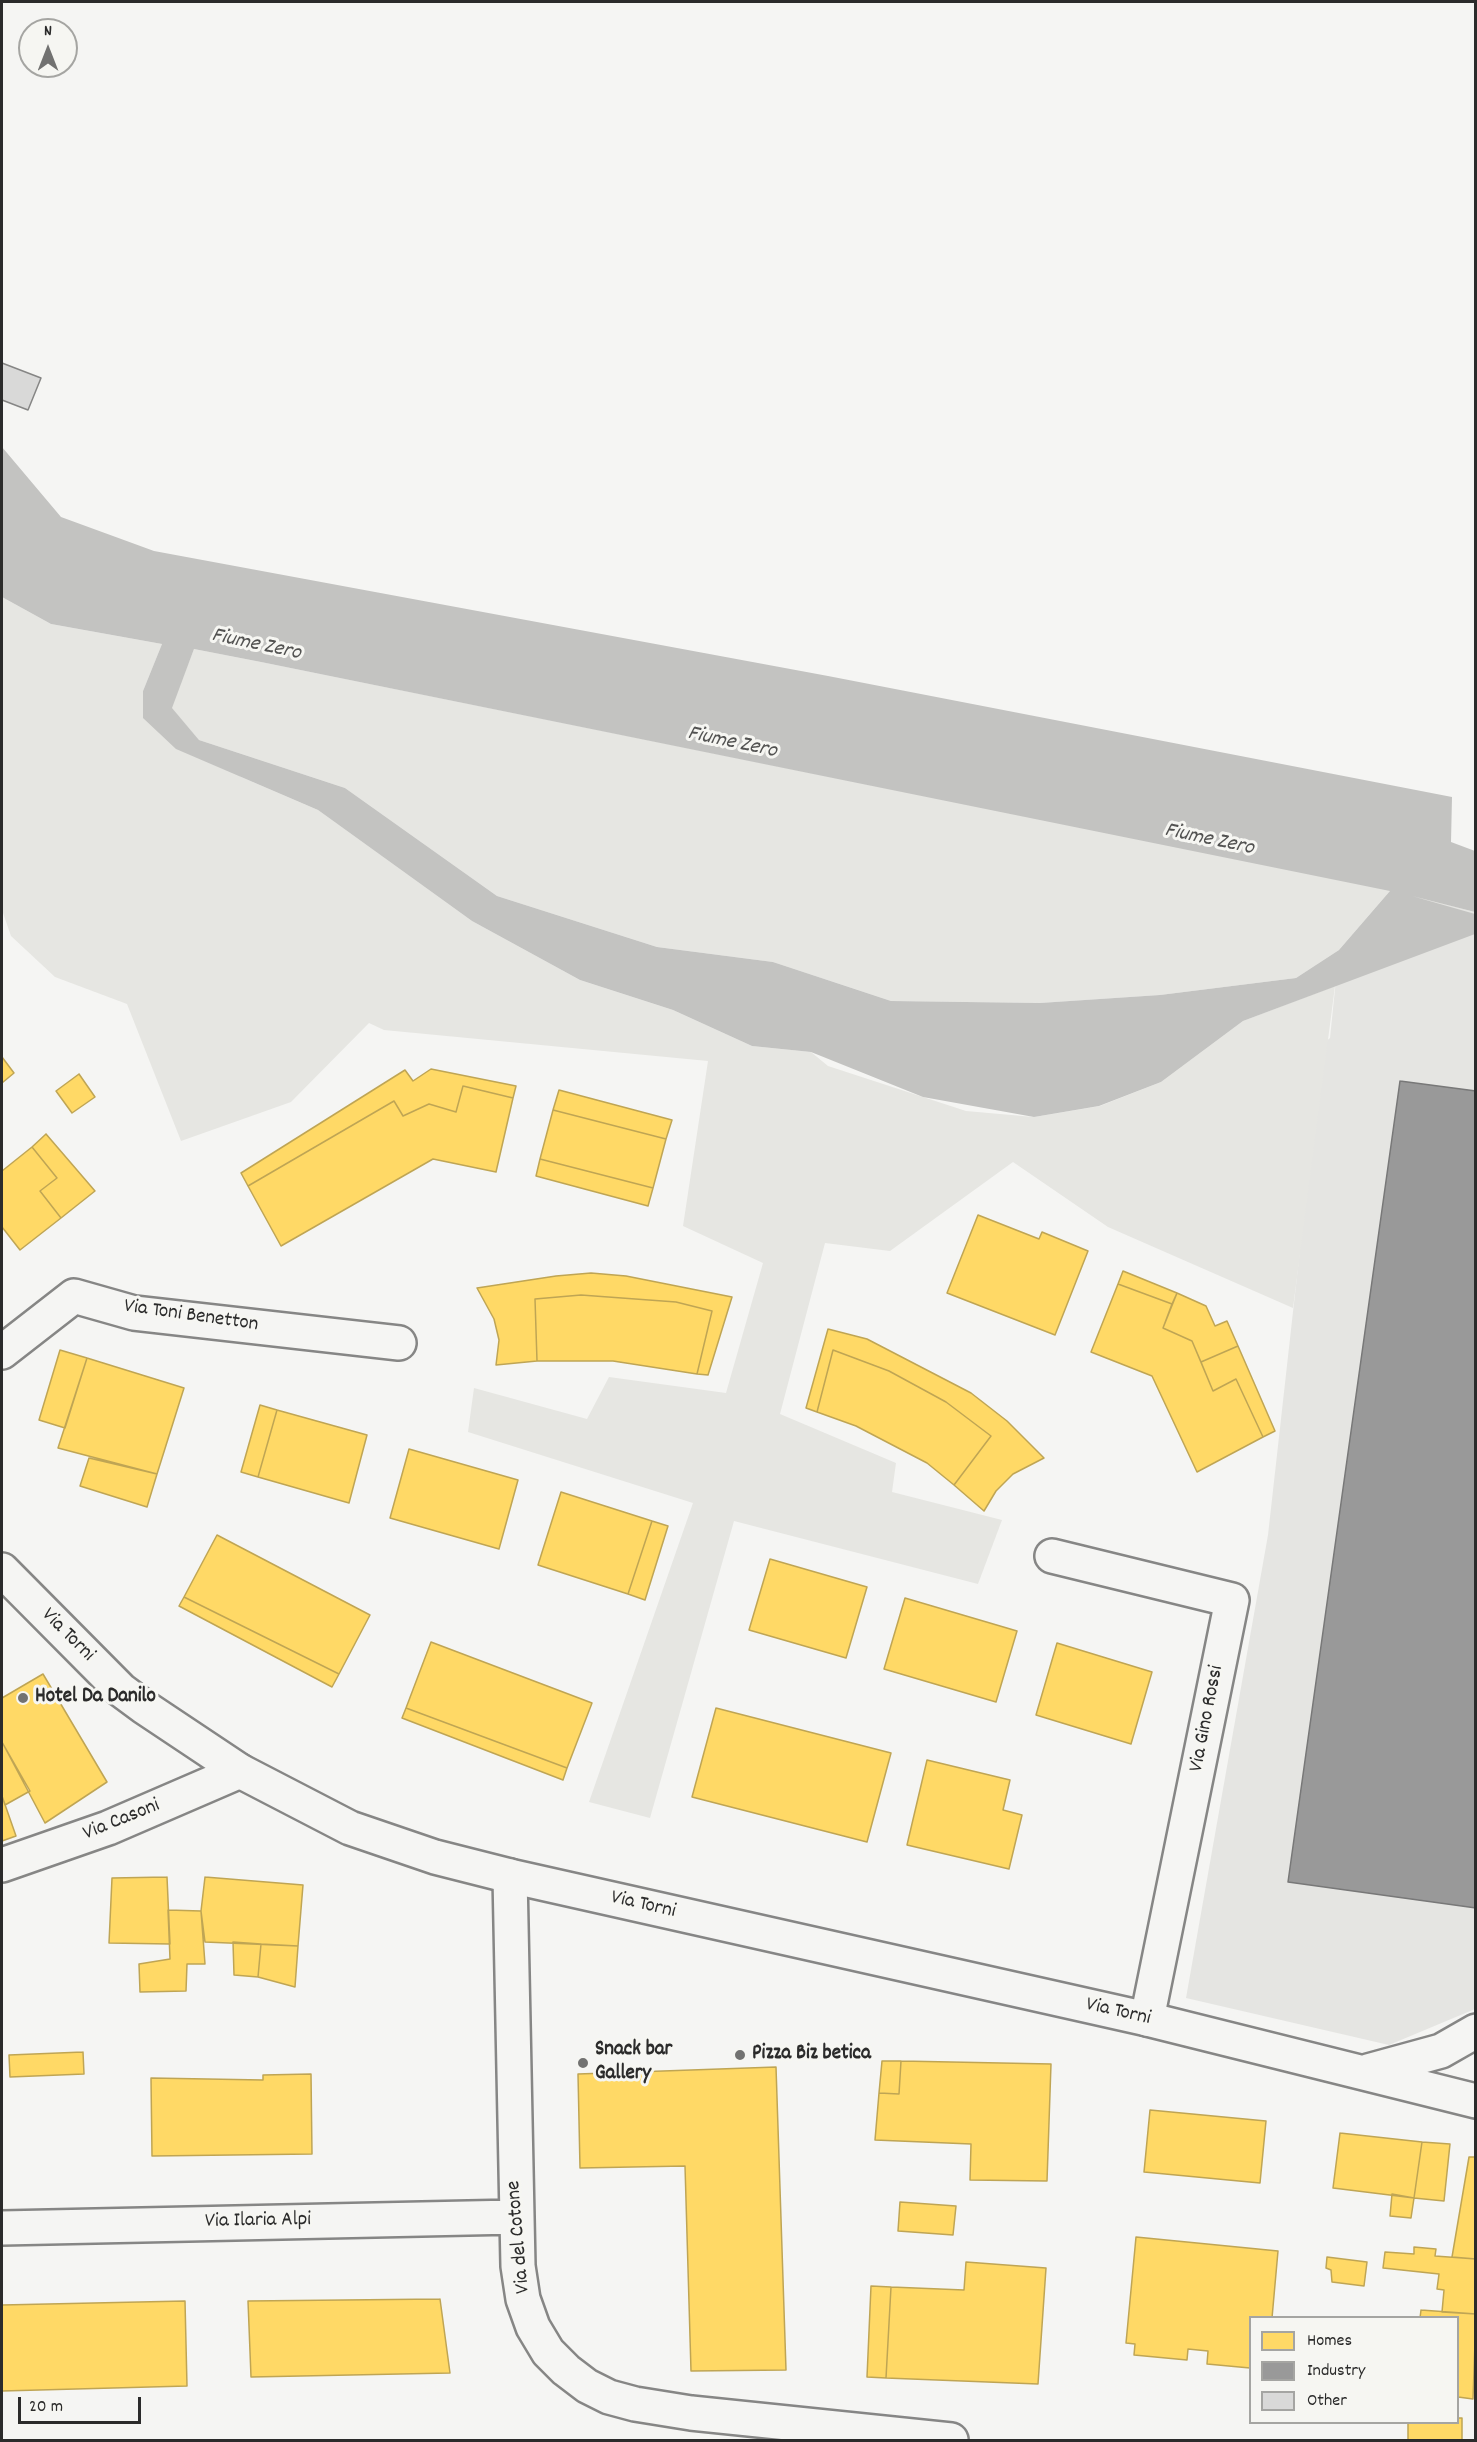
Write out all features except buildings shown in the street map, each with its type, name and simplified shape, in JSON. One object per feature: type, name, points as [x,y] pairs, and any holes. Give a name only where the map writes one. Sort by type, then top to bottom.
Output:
[{"type":"street","name":"Via Toni Benetton","points":[[2,1352],[74,1296],[134,1312],[399,1343]]},
{"type":"street","name":"Via Gino Rossi","points":[[1052,1557],[1232,1600],[1147,2019]]},
{"type":"street","name":"Via Torni","points":[[2,1570],[121,1690],[240,1771],[350,1828],[435,1857],[510,1876],[1147,2019],[1476,2101]]},
{"type":"street","name":"Via Casoni","points":[[2,1865],[108,1828],[240,1771]]},
{"type":"street","name":"Via del Cotone","points":[[510,1876],[515,2217],[520,2277],[533,2327],[548,2352],[566,2370],[602,2393],[635,2404],[691,2413],[951,2440]]},
{"type":"street","name":"Via Torni","points":[[1366,2072],[1441,2051],[1476,2031]]},
{"type":"street","name":"Via Ilaria Alpi","points":[[2,2228],[515,2217]]},
{"type":"shaded area","points":[[2,597],[51,624],[162,644],[143,691],[241,777],[318,810],[472,921],[580,980],[673,1010],[752,1046],[811,1052],[828,1066],[966,1111],[1034,1117],[1100,1106],[1161,1082],[1243,1021],[1335,986],[1293,1308],[1108,1227],[1013,1162],[890,1251],[825,1243],[780,1414],[896,1463],[892,1492],[1002,1520],[978,1584],[734,1521],[650,1818],[589,1802],[693,1503],[468,1432],[474,1388],[587,1419],[609,1377],[726,1393],[763,1263],[683,1226],[708,1061],[384,1030],[369,1023],[291,1102],[181,1141],[127,1004],[55,977],[11,936],[2,910]]},
{"type":"shaded area","points":[[194,649],[1391,890],[1339,950],[1296,978],[1160,995],[1040,1003],[891,1001],[773,962],[657,947],[497,896],[345,788],[199,740],[171,708]]},
{"type":"shaded area","points":[[1391,890],[1475,912],[1475,2009],[1389,2045],[1186,1998],[1268,1535],[1323,1044],[1330,1038],[1339,950]]},
{"type":"water","name":"Fiume Zero","points":[[2,447],[61,517],[154,551],[828,676],[1452,797],[1451,842],[1475,851],[1475,912],[1412,896],[1475,914],[1475,934],[1243,1021],[1161,1082],[1099,1106],[1034,1117],[923,1097],[811,1052],[752,1046],[673,1010],[580,980],[472,921],[318,810],[176,749],[143,718],[143,691],[162,644],[51,624],[2,597]],"holes":[[[194,649],[1390,891],[1339,950],[1296,978],[1160,995],[1040,1003],[891,1001],[773,962],[657,947],[497,896],[345,788],[199,740],[172,708]]]},
{"type":"place","name":"Hotel Da Danilo","points":[[23,1698]]},
{"type":"place","name":"Pizza Biz betica","points":[[740,2055]]},
{"type":"place","name":"Snack bar Gallery","points":[[583,2063]]}]
